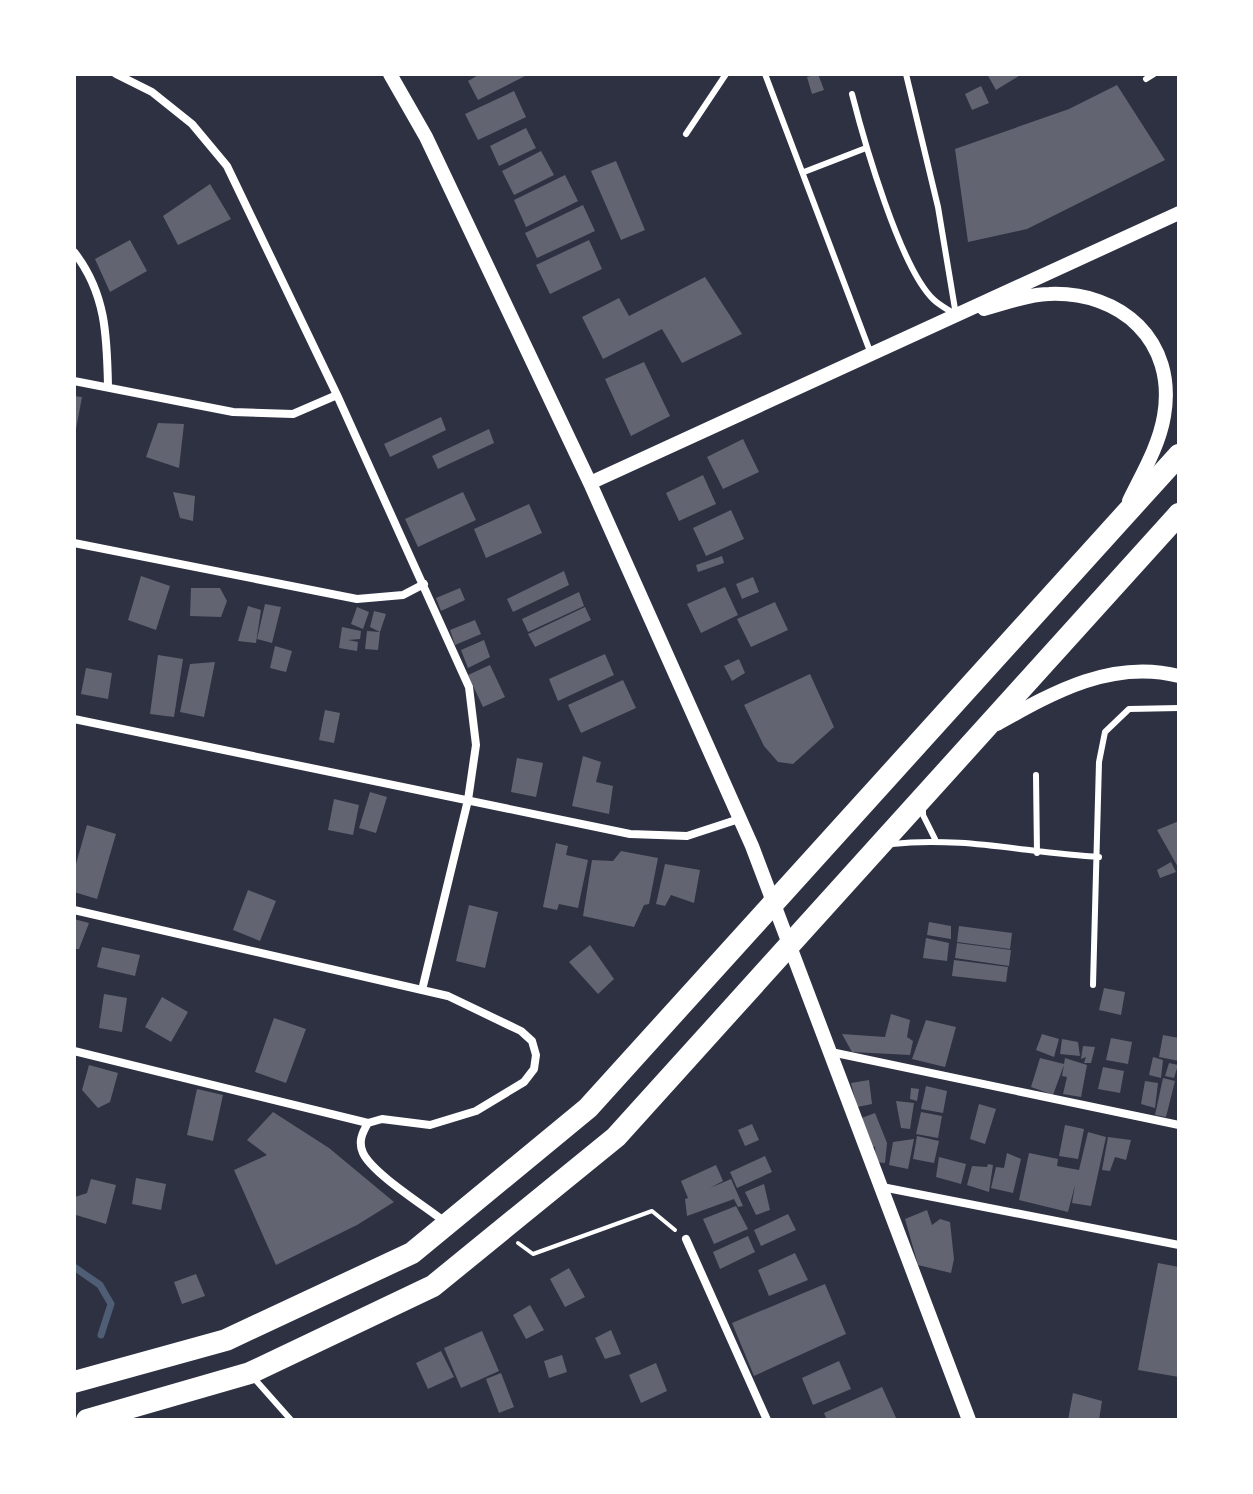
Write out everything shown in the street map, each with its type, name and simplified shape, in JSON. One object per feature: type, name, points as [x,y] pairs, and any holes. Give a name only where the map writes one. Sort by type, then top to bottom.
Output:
[{"type":"highway","points":[[74,1382],[226,1340],[412,1253],[588,1108],[1179,455]]},
{"type":"highway","points":[[87,1420],[250,1373],[433,1286],[503,1232],[616,1137],[922,794],[1179,514]]},
{"type":"street","points":[[116,74],[152,92],[192,124],[227,166],[337,395],[469,687],[476,745],[468,800],[422,990]]},
{"type":"street","points":[[390,74],[426,137],[590,483],[752,846],[968,1420]]},
{"type":"street","points":[[590,483],[1179,213]]},
{"type":"street","points":[[74,252],[93,279],[103,307],[108,386]]},
{"type":"street","points":[[956,315],[1047,294],[1086,296],[1110,304],[1139,323],[1157,354],[1166,386],[1164,416],[1155,446],[1121,518]]},
{"type":"street","points":[[74,381],[233,412],[293,414],[337,395]]},
{"type":"street","points":[[74,543],[357,599],[403,595],[424,584]]},
{"type":"street","points":[[976,735],[1055,691],[1102,675],[1155,670],[1179,676]]},
{"type":"street","points":[[74,719],[630,834],[687,836],[739,819]]},
{"type":"street","points":[[74,910],[448,996],[521,1031],[532,1041],[536,1055],[534,1069],[524,1082],[454,1120],[430,1125],[382,1119],[368,1123],[74,1051]]},
{"type":"street","points":[[831,1052],[1179,1125]]},
{"type":"street","points":[[368,1123],[361,1135],[363,1152],[373,1165],[448,1225]]},
{"type":"street","points":[[882,1187],[1179,1245]]},
{"type":"street","points":[[686,1239],[767,1420]]},
{"type":"lane","points":[[686,134],[726,74]]},
{"type":"lane","points":[[765,74],[871,354]]},
{"type":"lane","points":[[906,74],[938,207],[956,315]]},
{"type":"lane","points":[[1146,79],[1154,74]]},
{"type":"lane","points":[[852,94],[866,148],[909,260],[932,298],[956,315]]},
{"type":"lane","points":[[804,172],[866,148]]},
{"type":"lane","points":[[1093,985],[1099,857],[1099,762],[1105,732],[1129,709],[1179,708]]},
{"type":"lane","points":[[1036,775],[1037,853]]},
{"type":"lane","points":[[922,794],[923,815],[935,839]]},
{"type":"lane","points":[[876,845],[935,839],[1037,853],[1099,857]]},
{"type":"lane","points":[[250,1373],[291,1420]]},
{"type":"path","points":[[503,1232],[533,1254],[652,1211],[686,1239]]},
{"type":"building","points":[[480,74],[529,74],[478,100],[468,81]]},
{"type":"building","points":[[818,74],[824,90],[812,94],[807,77]]},
{"type":"building","points":[[987,74],[1022,74],[996,90]]},
{"type":"building","points":[[1117,85],[1165,160],[1027,229],[968,242],[955,149],[1069,109]]},
{"type":"building","points":[[981,86],[989,103],[972,110],[965,94]]},
{"type":"building","points":[[514,91],[526,117],[478,140],[465,114]]},
{"type":"building","points":[[526,128],[536,148],[499,166],[490,146]]},
{"type":"building","points":[[541,151],[554,175],[514,195],[502,171]]},
{"type":"building","points":[[616,161],[645,230],[621,240],[591,171]]},
{"type":"building","points":[[565,175],[578,201],[526,227],[514,200]]},
{"type":"building","points":[[210,184],[231,219],[178,245],[163,216]]},
{"type":"building","points":[[583,205],[595,231],[537,258],[525,233]]},
{"type":"building","points":[[130,240],[147,271],[110,292],[95,259]]},
{"type":"building","points":[[589,240],[602,269],[550,294],[536,265]]},
{"type":"building","points":[[705,277],[742,334],[682,363],[662,329],[603,359],[582,317],[619,298],[629,316]]},
{"type":"building","points":[[644,362],[670,416],[631,436],[605,379]]},
{"type":"building","points":[[74,396],[82,397],[76,429],[74,429]]},
{"type":"building","points":[[441,417],[446,430],[390,457],[384,444]]},
{"type":"building","points":[[158,423],[184,424],[179,468],[146,457]]},
{"type":"building","points":[[489,429],[494,443],[438,469],[432,456]]},
{"type":"building","points":[[743,439],[759,472],[723,489],[707,457]]},
{"type":"building","points":[[703,475],[716,504],[679,521],[666,493]]},
{"type":"building","points":[[173,492],[195,496],[193,521],[180,518]]},
{"type":"building","points":[[463,492],[476,520],[418,547],[405,519]]},
{"type":"building","points":[[529,504],[542,533],[486,558],[474,529]]},
{"type":"building","points":[[731,510],[744,539],[706,556],[693,528]]},
{"type":"building","points":[[722,556],[724,563],[698,572],[696,565]]},
{"type":"building","points":[[564,571],[569,585],[513,612],[507,599]]},
{"type":"building","points":[[141,576],[170,586],[156,630],[128,620]]},
{"type":"building","points":[[753,577],[759,592],[742,599],[736,584]]},
{"type":"building","points":[[725,587],[738,615],[701,633],[687,604]]},
{"type":"building","points":[[191,588],[220,588],[227,601],[221,617],[190,616]]},
{"type":"building","points":[[460,588],[465,600],[441,611],[436,598]]},
{"type":"building","points":[[579,592],[584,606],[528,632],[522,619]]},
{"type":"building","points":[[775,602],[788,630],[751,647],[737,619]]},
{"type":"building","points":[[265,604],[281,607],[272,643],[257,639]]},
{"type":"building","points":[[248,606],[261,610],[256,643],[238,641]]},
{"type":"building","points":[[357,607],[369,612],[363,629],[351,624]]},
{"type":"building","points":[[585,607],[591,620],[535,647],[528,634]]},
{"type":"building","points":[[374,611],[386,614],[380,632],[370,627]]},
{"type":"building","points":[[475,620],[481,634],[455,645],[450,630]]},
{"type":"building","points":[[342,627],[361,631],[360,639],[348,640],[358,642],[357,651],[339,648]]},
{"type":"building","points":[[367,631],[380,632],[378,650],[365,649]]},
{"type":"building","points":[[484,640],[490,657],[468,668],[461,650]]},
{"type":"building","points":[[275,646],[292,651],[286,672],[270,668]]},
{"type":"building","points":[[605,654],[614,675],[558,701],[549,679]]},
{"type":"building","points":[[158,655],[183,659],[174,717],[150,714]]},
{"type":"building","points":[[739,659],[745,673],[732,681],[724,666]]},
{"type":"building","points":[[215,662],[204,717],[180,712],[190,664]]},
{"type":"building","points":[[490,665],[505,697],[483,707],[468,675]]},
{"type":"building","points":[[86,668],[112,673],[108,699],[81,694]]},
{"type":"building","points":[[810,674],[834,727],[793,764],[778,762],[764,746],[744,705]]},
{"type":"building","points":[[623,680],[636,708],[581,733],[568,705]]},
{"type":"building","points":[[325,710],[340,713],[334,743],[319,740]]},
{"type":"building","points":[[583,756],[601,762],[596,782],[613,786],[609,814],[572,806]]},
{"type":"building","points":[[517,758],[543,763],[536,797],[511,792]]},
{"type":"building","points":[[370,792],[387,797],[376,833],[359,828]]},
{"type":"building","points":[[334,799],[359,805],[353,835],[328,830]]},
{"type":"building","points":[[1179,821],[1179,869],[1157,830]]},
{"type":"building","points":[[87,825],[116,834],[97,899],[74,892],[74,871]]},
{"type":"building","points":[[556,843],[568,846],[566,855],[588,860],[578,908],[559,904],[557,910],[543,907]]},
{"type":"building","points":[[621,851],[658,858],[649,904],[644,905],[634,927],[583,916],[592,860],[613,861]]},
{"type":"building","points":[[1171,862],[1176,872],[1160,878],[1157,870]]},
{"type":"building","points":[[665,864],[700,870],[694,903],[671,895],[665,906],[656,904]]},
{"type":"building","points":[[248,890],[276,901],[260,941],[233,930]]},
{"type":"building","points":[[469,905],[498,912],[485,968],[456,961]]},
{"type":"building","points":[[74,919],[89,923],[79,949],[74,949]]},
{"type":"building","points":[[929,922],[951,926],[951,939],[927,935]]},
{"type":"building","points":[[959,926],[1012,933],[1010,949],[957,942]]},
{"type":"building","points":[[926,938],[949,943],[947,961],[923,958]]},
{"type":"building","points":[[957,943],[1011,950],[1009,966],[955,958]]},
{"type":"building","points":[[590,945],[614,979],[598,994],[569,962]]},
{"type":"building","points":[[102,947],[140,955],[135,976],[97,967]]},
{"type":"building","points":[[954,960],[1008,967],[1006,982],[952,976]]},
{"type":"building","points":[[1104,988],[1125,992],[1121,1015],[1099,1010]]},
{"type":"building","points":[[104,994],[127,998],[122,1032],[99,1028]]},
{"type":"building","points":[[162,997],[188,1012],[171,1042],[145,1027]]},
{"type":"building","points":[[891,1014],[910,1020],[907,1037],[913,1041],[910,1055],[852,1052],[842,1034],[885,1037]]},
{"type":"building","points":[[274,1018],[306,1029],[286,1083],[255,1072]]},
{"type":"building","points":[[926,1020],[956,1027],[945,1067],[912,1059]]},
{"type":"building","points":[[1042,1034],[1059,1039],[1054,1057],[1036,1050]]},
{"type":"building","points":[[1163,1035],[1179,1038],[1179,1061],[1159,1057]]},
{"type":"building","points":[[1111,1038],[1132,1042],[1128,1064],[1106,1060]]},
{"type":"building","points":[[1062,1039],[1078,1042],[1080,1056],[1060,1054]]},
{"type":"building","points":[[1083,1046],[1095,1047],[1091,1063],[1084,1063],[1086,1057],[1081,1059]]},
{"type":"building","points":[[1153,1057],[1163,1060],[1161,1078],[1149,1075]]},
{"type":"building","points":[[1040,1058],[1064,1064],[1065,1058],[1087,1065],[1081,1097],[1063,1094],[1067,1077],[1062,1076],[1064,1065],[1053,1095],[1031,1087]]},
{"type":"building","points":[[1169,1063],[1178,1065],[1174,1078],[1165,1076]]},
{"type":"building","points":[[89,1065],[118,1073],[110,1102],[98,1108],[82,1090]]},
{"type":"building","points":[[1103,1067],[1124,1071],[1120,1093],[1098,1089]]},
{"type":"building","points":[[1163,1078],[1175,1081],[1166,1117],[1155,1115]]},
{"type":"building","points":[[869,1080],[872,1104],[857,1107],[851,1083]]},
{"type":"building","points":[[1145,1081],[1158,1083],[1155,1108],[1141,1104]]},
{"type":"building","points":[[926,1086],[947,1091],[943,1113],[921,1109]]},
{"type":"building","points":[[911,1088],[919,1089],[917,1101],[910,1099]]},
{"type":"building","points":[[197,1089],[223,1095],[213,1141],[187,1135]]},
{"type":"building","points":[[896,1101],[914,1103],[910,1129],[901,1128]]},
{"type":"building","points":[[979,1104],[996,1109],[985,1144],[970,1139]]},
{"type":"building","points":[[273,1112],[329,1148],[394,1202],[357,1225],[276,1265],[234,1170],[267,1155],[247,1140]]},
{"type":"building","points":[[921,1112],[942,1116],[938,1138],[916,1134]]},
{"type":"building","points":[[875,1113],[887,1143],[885,1163],[876,1162],[875,1147],[870,1146],[859,1119]]},
{"type":"building","points":[[752,1124],[759,1140],[745,1146],[738,1130]]},
{"type":"building","points":[[1065,1125],[1084,1129],[1078,1159],[1059,1156]]},
{"type":"building","points":[[1088,1132],[1106,1137],[1091,1206],[1072,1203],[1075,1185],[1068,1212],[1019,1200],[1029,1153],[1058,1159],[1057,1166],[1079,1170]]},
{"type":"building","points":[[917,1136],[939,1141],[934,1163],[913,1159]]},
{"type":"building","points":[[1108,1137],[1131,1140],[1126,1160],[1115,1157],[1110,1171],[1102,1170]]},
{"type":"building","points":[[914,1139],[908,1169],[889,1165],[893,1142]]},
{"type":"building","points":[[1007,1153],[1021,1159],[1013,1193],[991,1188],[996,1167],[1004,1168]]},
{"type":"building","points":[[765,1156],[772,1172],[737,1188],[730,1172]]},
{"type":"building","points":[[939,1157],[966,1164],[961,1184],[936,1177]]},
{"type":"building","points":[[988,1164],[993,1165],[989,1192],[967,1185],[972,1166],[987,1167]]},
{"type":"building","points":[[716,1165],[723,1181],[710,1188],[731,1179],[743,1206],[738,1207],[734,1199],[687,1216],[685,1199],[688,1198],[681,1181]]},
{"type":"building","points":[[136,1178],[166,1184],[161,1210],[132,1204]]},
{"type":"building","points":[[91,1179],[116,1185],[106,1224],[76,1215],[75,1197],[87,1193]]},
{"type":"building","points":[[764,1184],[770,1210],[756,1215],[745,1192]]},
{"type":"building","points":[[736,1206],[748,1229],[714,1244],[703,1219]]},
{"type":"building","points":[[927,1210],[932,1225],[940,1219],[950,1222],[954,1259],[951,1273],[918,1265],[905,1219]]},
{"type":"building","points":[[788,1214],[796,1230],[761,1246],[754,1230]]},
{"type":"building","points":[[748,1236],[755,1252],[720,1269],[713,1252]]},
{"type":"building","points":[[795,1253],[808,1280],[769,1296],[758,1270]]},
{"type":"building","points":[[1158,1263],[1179,1267],[1179,1377],[1138,1370]]},
{"type":"building","points":[[569,1268],[585,1297],[565,1307],[550,1279]]},
{"type":"building","points":[[196,1274],[205,1296],[182,1304],[174,1282]]},
{"type":"building","points":[[825,1284],[846,1334],[754,1376],[732,1323]]},
{"type":"building","points":[[530,1305],[544,1330],[526,1339],[513,1315]]},
{"type":"building","points":[[611,1330],[621,1354],[605,1359],[595,1338]]},
{"type":"building","points":[[482,1331],[499,1371],[461,1388],[444,1348]]},
{"type":"building","points":[[441,1351],[454,1377],[428,1389],[416,1363]]},
{"type":"building","points":[[562,1355],[567,1372],[549,1378],[544,1361]]},
{"type":"building","points":[[839,1361],[851,1389],[813,1405],[802,1378]]},
{"type":"building","points":[[656,1363],[667,1391],[641,1403],[629,1375]]},
{"type":"building","points":[[501,1373],[514,1407],[499,1413],[486,1379]]},
{"type":"building","points":[[882,1387],[897,1420],[827,1420],[824,1413]]},
{"type":"building","points":[[1073,1393],[1102,1401],[1099,1420],[1068,1420]]},
{"type":"waterway","points":[[74,1267],[100,1285],[111,1304],[101,1335]]}]
